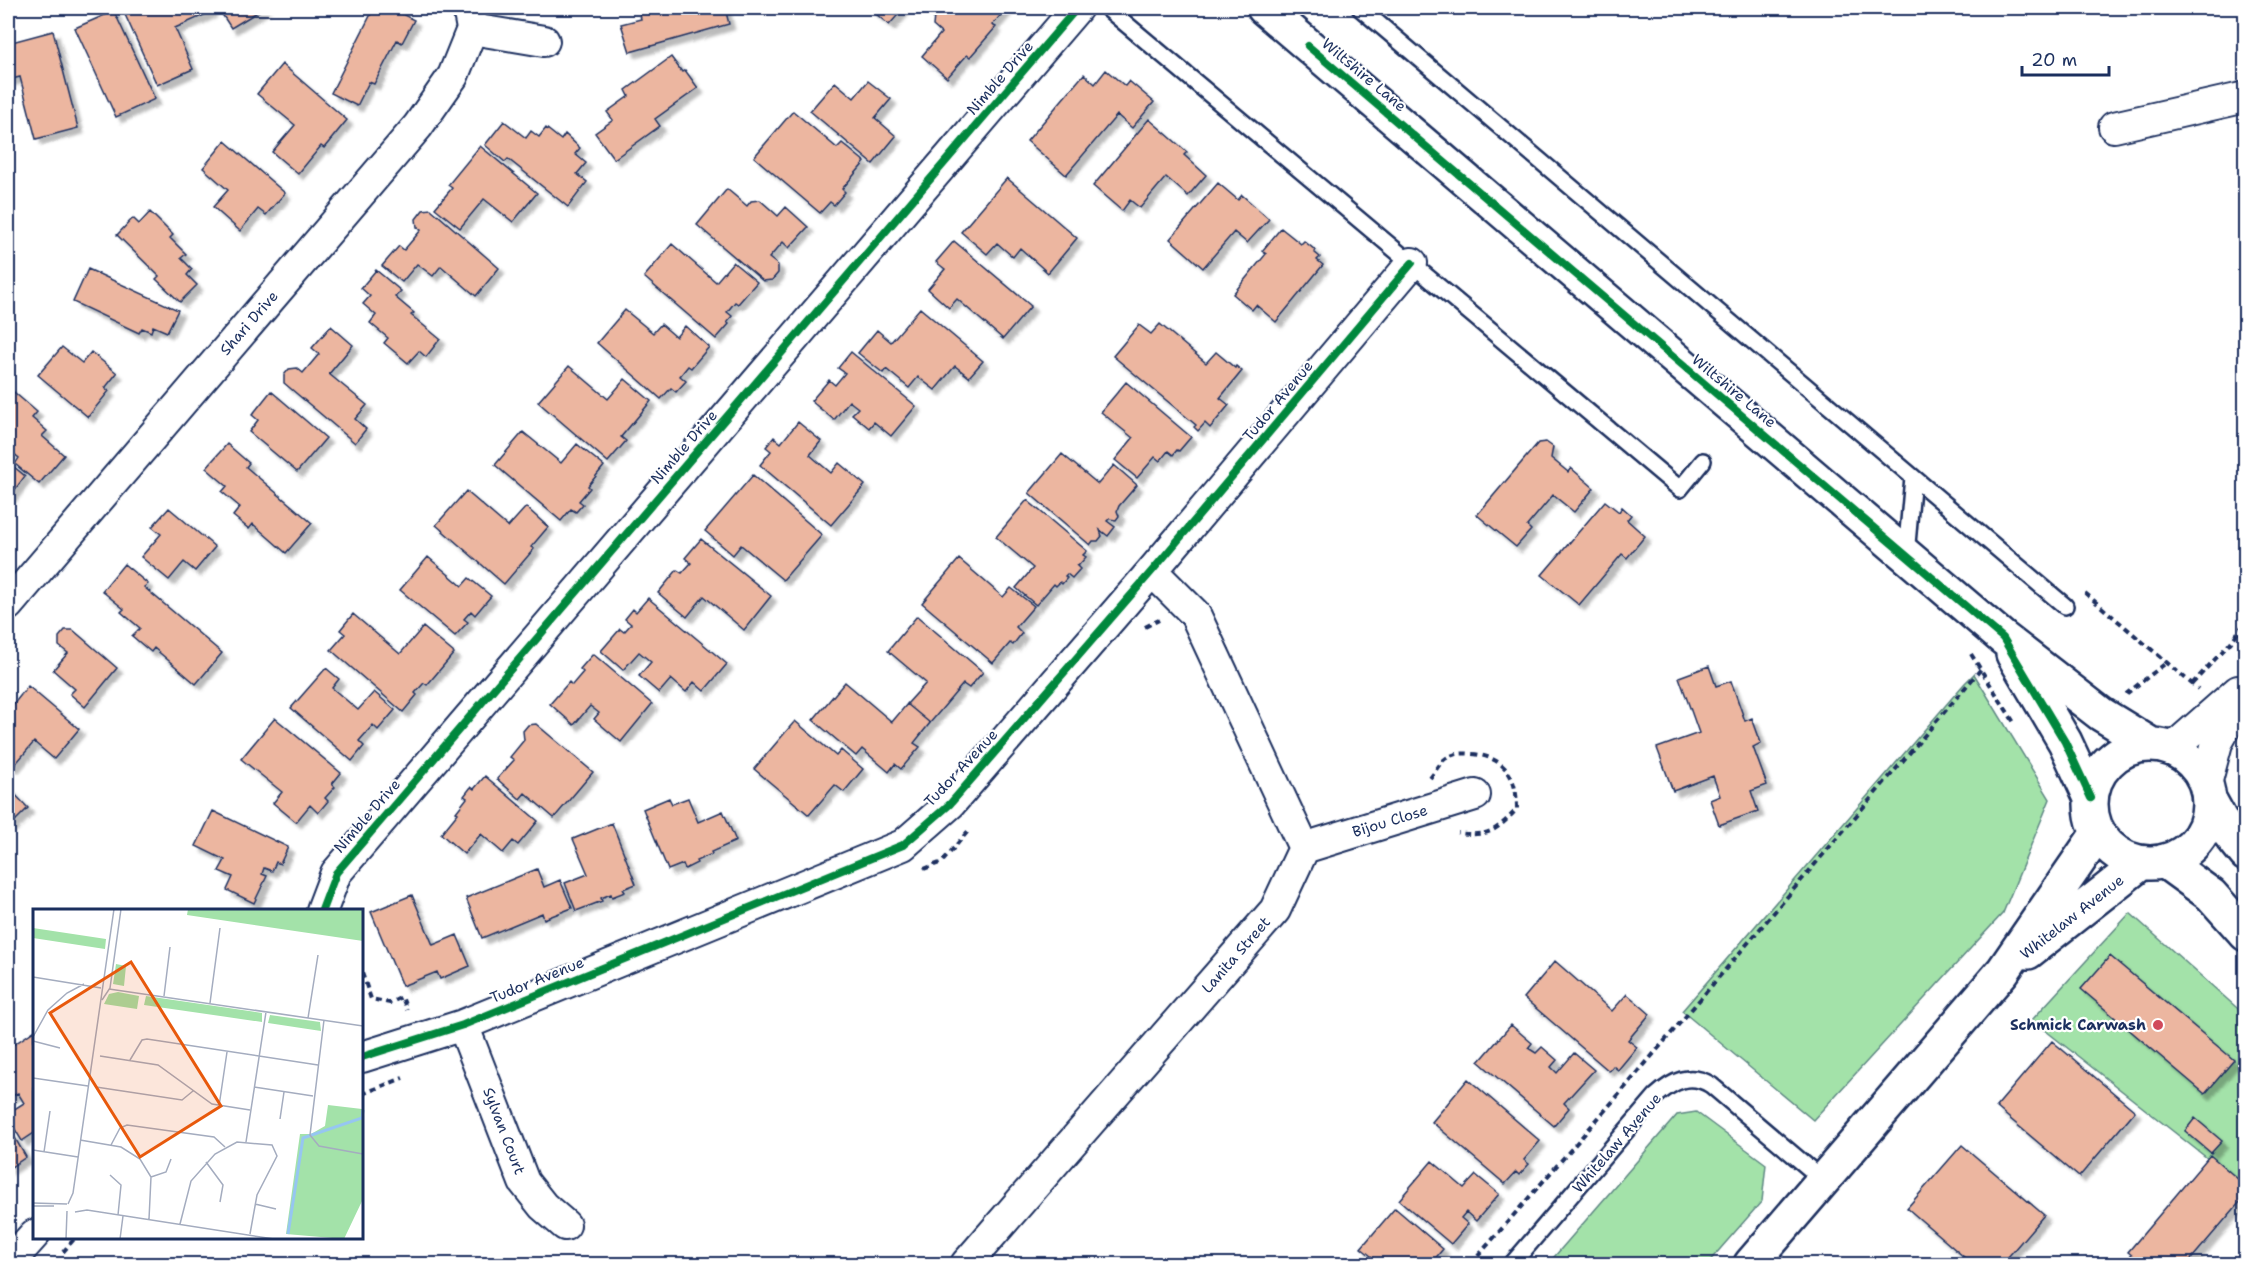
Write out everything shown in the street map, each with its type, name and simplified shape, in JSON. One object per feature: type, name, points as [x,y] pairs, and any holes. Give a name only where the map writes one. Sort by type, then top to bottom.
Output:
[{"type":"main road","name":"Wiltshire Lane","points":[[1264,8],[2003,639],[2101,714],[2161,746]]},
{"type":"main road","name":"Wiltshire Lane","points":[[2003,639],[2065,742],[2091,798]]},
{"type":"main road","points":[[2246,854],[2225,828],[2198,769],[2186,757],[2161,746],[2128,748],[2110,760],[2097,777],[2091,798],[2092,816],[2098,833],[2109,847],[2124,858],[2153,862],[2211,895],[2246,934]]},
{"type":"main road","points":[[2153,862],[2186,850],[2202,831],[2208,817],[2207,792]]},
{"type":"main road","name":"Whitelaw Avenue","points":[[1751,1264],[2003,971],[2098,833]]},
{"type":"main road","name":"Whitelaw Avenue","points":[[2003,971],[2153,862]]},
{"type":"street","name":"Nimble Drive","points":[[322,909],[336,873],[1077,8]]},
{"type":"street","name":"Shari Drive","points":[[8,605],[418,126],[453,76],[470,18],[544,41]]},
{"type":"street","points":[[2114,127],[2246,97]]},
{"type":"street","name":"Tudor Avenue","points":[[363,1055],[463,1025],[903,845],[950,804],[1152,572],[1412,263]]},
{"type":"street","points":[[1152,572],[1195,614],[1304,848]]},
{"type":"street","points":[[2161,746],[2246,684]]},
{"type":"street","points":[[2207,792],[2211,760],[2217,743],[2246,691]]},
{"type":"street","name":"Bijou Close","points":[[1304,848],[1475,795]]},
{"type":"street","name":"Lanita Street","points":[[966,1264],[1275,910],[1304,848]]},
{"type":"street","name":"Sylvan Court","points":[[463,1025],[524,1182],[543,1206],[565,1224]]},
{"type":"lane","points":[[1107,8],[1680,489],[1703,461]]},
{"type":"lane","points":[[1360,8],[2065,606]]},
{"type":"lane","points":[[1906,556],[1913,477]]},
{"type":"lane","name":"Whitelaw Avenue","points":[[1512,1264],[1656,1096],[1682,1079],[1694,1078],[1711,1086],[1823,1180]]},
{"type":"path","points":[[2192,684],[2231,642],[2246,621]]},
{"type":"path","points":[[1963,647],[1972,655],[2021,734]]},
{"type":"path","points":[[1471,1264],[1620,1093],[1981,669]]},
{"type":"path","points":[[363,976],[371,999],[390,1003],[402,997],[406,1010]]},
{"type":"path","points":[[34,1253],[72,1239]]},
{"type":"green space","points":[[1974,674],[2050,799],[2003,913],[1813,1120],[1682,1011]]},
{"type":"green space","points":[[2130,913],[2245,1015],[2245,1188],[2032,1020]]},
{"type":"green space","points":[[1696,1112],[1766,1164],[1762,1201],[1707,1264],[1548,1264],[1677,1115]]},
{"type":"building","points":[[122,8],[209,8],[211,12],[175,28],[193,69],[157,85]]},
{"type":"building","points":[[218,8],[264,8],[231,28]]},
{"type":"building","points":[[374,8],[398,8],[396,11],[414,20],[402,43],[397,40],[374,84],[369,82],[357,106],[331,93]]},
{"type":"building","points":[[647,8],[725,8],[729,24],[630,52],[621,24],[641,19],[639,11]]},
{"type":"building","points":[[869,8],[904,8],[889,25]]},
{"type":"building","points":[[939,8],[1007,8],[992,25],[996,27],[970,57],[967,55],[947,78],[922,56],[941,33],[933,26],[934,16]]},
{"type":"building","points":[[114,11],[155,99],[116,117],[75,28]]},
{"type":"building","points":[[53,31],[78,128],[36,139],[20,77],[8,80],[8,43]]},
{"type":"building","points":[[671,57],[682,72],[685,70],[698,88],[655,119],[660,126],[614,159],[595,133],[613,120],[607,112],[629,96],[626,90]]},
{"type":"building","points":[[282,64],[347,120],[298,174],[272,152],[295,125],[257,94]]},
{"type":"building","points":[[1106,70],[1125,86],[1129,81],[1154,102],[1132,128],[1117,115],[1066,175],[1027,141],[1084,74],[1095,84]]},
{"type":"building","points":[[868,81],[891,99],[875,118],[896,136],[873,164],[810,111],[835,82],[854,98]]},
{"type":"building","points":[[793,111],[837,148],[842,143],[865,162],[842,189],[845,192],[834,205],[830,202],[820,213],[754,157]]},
{"type":"building","points":[[1149,119],[1187,152],[1184,155],[1206,175],[1188,196],[1166,177],[1140,208],[1130,200],[1122,211],[1093,186]]},
{"type":"building","points":[[504,121],[526,138],[531,131],[539,137],[546,128],[561,140],[565,134],[580,148],[575,154],[586,163],[577,174],[587,182],[568,207],[508,159],[505,162],[485,145]]},
{"type":"building","points":[[225,141],[285,193],[266,215],[258,209],[240,231],[213,207],[228,190],[203,168]]},
{"type":"building","points":[[480,146],[537,193],[513,222],[484,199],[460,228],[435,208],[452,188],[448,185]]},
{"type":"building","points":[[1007,178],[1077,238],[1048,273],[1020,248],[1013,257],[997,243],[987,254],[961,232]]},
{"type":"building","points":[[1218,183],[1238,200],[1242,195],[1269,219],[1247,243],[1234,232],[1203,268],[1170,239]]},
{"type":"building","points":[[727,189],[747,206],[751,201],[760,200],[778,216],[786,207],[808,227],[789,248],[783,242],[769,258],[778,265],[778,273],[772,280],[763,281],[697,225]]},
{"type":"building","points":[[431,209],[499,268],[476,296],[441,266],[433,276],[417,264],[402,282],[382,266],[399,246],[404,250],[421,230],[417,227],[416,219],[423,210]]},
{"type":"building","points":[[150,212],[173,235],[170,238],[186,254],[181,258],[192,269],[187,275],[197,285],[180,302],[156,279],[159,276],[117,235],[133,218],[139,224]]},
{"type":"building","points":[[1281,228],[1301,244],[1304,241],[1315,250],[1314,252],[1320,257],[1317,260],[1323,265],[1276,322],[1256,305],[1252,310],[1233,294],[1266,254],[1262,251]]},
{"type":"building","points":[[954,241],[1031,306],[1003,339],[957,299],[949,308],[928,289],[945,269],[936,262]]},
{"type":"building","points":[[672,244],[716,282],[733,262],[757,282],[738,304],[735,302],[727,312],[732,316],[727,322],[729,324],[716,339],[644,277]]},
{"type":"building","points":[[88,269],[178,310],[167,332],[153,326],[151,332],[142,328],[139,333],[73,302]]},
{"type":"building","points":[[376,270],[401,291],[395,297],[414,313],[411,315],[440,339],[426,357],[419,351],[408,363],[384,343],[388,338],[370,323],[376,315],[363,304],[370,296],[361,288]]},
{"type":"building","points":[[920,308],[983,361],[969,377],[955,366],[935,390],[918,377],[909,388],[886,369],[883,373],[858,353],[877,330],[891,342]]},
{"type":"building","points":[[625,310],[653,333],[661,324],[676,337],[685,326],[709,347],[691,368],[688,366],[680,376],[686,381],[676,392],[671,388],[661,399],[597,343]]},
{"type":"building","points":[[1160,324],[1206,363],[1216,352],[1242,371],[1220,398],[1229,405],[1210,428],[1205,423],[1198,431],[1194,427],[1196,425],[1113,356],[1139,325],[1151,334]]},
{"type":"building","points":[[331,326],[353,345],[329,374],[367,405],[355,419],[366,429],[355,443],[284,383],[284,375],[289,369],[297,368],[303,373],[319,354],[312,348]]},
{"type":"building","points":[[62,347],[82,363],[91,352],[117,373],[105,388],[109,391],[88,417],[38,375]]},
{"type":"building","points":[[851,352],[916,406],[891,436],[874,422],[869,428],[852,414],[858,408],[849,401],[834,420],[811,401],[829,380],[835,385],[845,373],[838,368]]},
{"type":"building","points":[[569,366],[608,399],[625,379],[651,401],[621,437],[626,441],[608,462],[538,402]]},
{"type":"building","points":[[1126,382],[1191,437],[1173,455],[1168,451],[1160,461],[1155,457],[1137,478],[1115,460],[1133,438],[1101,412]]},
{"type":"building","points":[[8,387],[37,412],[32,418],[47,431],[42,436],[64,455],[39,484],[15,464],[19,458],[8,449]]},
{"type":"building","points":[[271,391],[326,438],[297,472],[249,432],[258,420],[252,415]]},
{"type":"building","points":[[798,422],[821,441],[810,455],[831,473],[839,463],[865,485],[831,525],[760,465],[771,451],[766,447],[774,437],[781,443]]},
{"type":"building","points":[[523,432],[561,463],[577,444],[604,466],[579,501],[583,504],[576,512],[571,509],[561,521],[495,465]]},
{"type":"building","points":[[1546,442],[1553,447],[1551,458],[1568,472],[1571,468],[1594,488],[1574,512],[1553,495],[1527,526],[1531,530],[1516,547],[1477,515],[1538,443]]},
{"type":"building","points":[[227,444],[249,463],[246,467],[312,523],[286,553],[253,524],[249,529],[233,516],[240,507],[222,492],[227,486],[206,468]]},
{"type":"building","points":[[1062,454],[1098,484],[1114,465],[1137,485],[1119,506],[1117,511],[1119,516],[1116,520],[1107,521],[1115,527],[1108,536],[1100,530],[1102,536],[1090,545],[1029,493]]},
{"type":"building","points":[[8,462],[25,476],[8,499]]},
{"type":"building","points":[[753,475],[822,535],[783,580],[741,545],[733,555],[705,531]]},
{"type":"building","points":[[466,491],[508,527],[526,507],[548,527],[531,547],[534,549],[504,584],[436,525]]},
{"type":"building","points":[[1027,500],[1087,551],[1083,555],[1086,557],[1078,566],[1076,565],[1080,569],[1072,578],[1067,574],[1062,584],[1060,582],[1056,586],[1054,584],[1036,605],[1016,588],[1033,568],[996,537]]},
{"type":"building","points":[[1605,501],[1619,512],[1622,507],[1631,515],[1627,520],[1645,536],[1627,558],[1622,554],[1579,605],[1542,575]]},
{"type":"building","points":[[169,508],[215,547],[195,571],[184,562],[169,580],[141,557],[161,534],[152,527]]},
{"type":"building","points":[[701,539],[771,596],[744,630],[704,596],[687,617],[658,593],[677,570],[682,573],[691,563],[685,558]]},
{"type":"building","points":[[428,557],[462,586],[469,578],[491,596],[475,615],[471,611],[464,619],[468,622],[455,636],[400,590]]},
{"type":"building","points":[[959,559],[1003,597],[1011,588],[1034,606],[1016,627],[1022,633],[1013,645],[1010,643],[993,663],[922,603]]},
{"type":"building","points":[[124,564],[148,584],[144,587],[222,653],[196,684],[154,648],[151,652],[132,636],[140,628],[121,612],[124,609],[102,591]]},
{"type":"building","points":[[648,598],[727,664],[704,691],[694,682],[686,692],[671,679],[659,693],[639,676],[651,662],[639,652],[623,670],[601,651],[620,629],[624,632],[631,624],[625,619],[633,609],[636,612]]},
{"type":"building","points":[[353,614],[400,654],[423,627],[454,653],[427,685],[424,683],[415,693],[417,695],[403,712],[331,650],[345,634],[340,630]]},
{"type":"building","points":[[917,616],[983,672],[969,688],[963,684],[930,723],[907,704],[926,683],[888,651]]},
{"type":"building","points":[[65,630],[73,630],[117,668],[85,707],[70,694],[75,689],[53,670],[68,653],[59,646],[59,637]]},
{"type":"building","points":[[593,654],[652,704],[621,742],[594,719],[599,713],[590,706],[574,725],[550,704],[569,682],[572,685],[583,672],[580,669]]},
{"type":"building","points":[[1709,666],[1716,686],[1731,681],[1745,721],[1752,718],[1761,743],[1753,747],[1767,785],[1751,791],[1758,811],[1719,825],[1710,800],[1720,796],[1713,776],[1673,791],[1657,748],[1699,733],[1679,677]]},
{"type":"building","points":[[326,668],[339,679],[332,688],[358,710],[374,692],[395,710],[378,730],[373,725],[359,741],[364,746],[352,761],[291,708]]},
{"type":"building","points":[[845,682],[892,722],[907,704],[930,723],[914,743],[920,747],[901,769],[895,764],[889,772],[862,749],[856,756],[813,720]]},
{"type":"building","points":[[28,686],[79,729],[54,759],[34,742],[13,767],[8,763],[8,719],[11,715],[8,711]]},
{"type":"building","points":[[275,718],[341,773],[332,784],[335,787],[325,798],[328,801],[318,813],[310,805],[296,822],[273,803],[282,792],[241,759]]},
{"type":"building","points":[[795,721],[836,756],[841,750],[863,769],[844,792],[835,785],[809,815],[754,769]]},
{"type":"building","points":[[536,724],[593,772],[554,818],[525,793],[520,799],[497,779],[514,760],[510,757],[524,740],[523,731],[528,725]]},
{"type":"building","points":[[485,776],[538,821],[518,845],[513,841],[503,853],[481,834],[464,854],[441,834],[458,813],[456,812],[467,798],[464,796],[471,787],[474,789]]},
{"type":"building","points":[[8,787],[28,808],[8,828]]},
{"type":"building","points":[[669,798],[672,804],[688,798],[698,822],[723,811],[736,841],[711,852],[712,854],[685,869],[683,864],[668,870],[643,809]]},
{"type":"building","points":[[213,811],[288,847],[280,864],[276,862],[272,871],[264,868],[262,874],[267,876],[254,903],[227,890],[233,877],[219,871],[225,860],[196,846]]},
{"type":"building","points":[[612,823],[636,884],[623,889],[625,892],[612,897],[611,894],[601,898],[602,901],[576,911],[565,883],[588,874],[573,839]]},
{"type":"building","points":[[537,869],[544,887],[560,880],[572,908],[544,919],[542,913],[482,938],[466,898]]},
{"type":"building","points":[[412,895],[433,945],[457,935],[470,966],[440,979],[437,972],[402,986],[371,912]]},
{"type":"building","name":"Schmick Carwash","points":[[2110,956],[2234,1060],[2205,1094],[2081,989]]},
{"type":"building","points":[[1555,961],[1612,1011],[1627,994],[1650,1014],[1628,1040],[1637,1047],[1618,1070],[1613,1066],[1609,1071],[1524,998]]},
{"type":"building","points":[[1511,1025],[1532,1043],[1528,1048],[1536,1053],[1542,1047],[1557,1060],[1551,1067],[1557,1073],[1574,1053],[1594,1070],[1564,1103],[1569,1108],[1554,1126],[1479,1062]]},
{"type":"building","points":[[33,1032],[33,1134],[22,1141],[8,1118],[8,1113],[24,1103],[18,1093],[8,1098],[8,1038],[13,1045]]},
{"type":"building","points":[[2052,1041],[2135,1111],[2079,1177],[1996,1107]]},
{"type":"building","points":[[1468,1079],[1540,1141],[1524,1160],[1529,1164],[1519,1175],[1516,1172],[1505,1184],[1432,1122]]},
{"type":"building","points":[[2195,1118],[2222,1141],[2211,1153],[2185,1131]]},
{"type":"building","points":[[12,1133],[26,1157],[8,1169],[8,1136]]},
{"type":"building","points":[[1962,1145],[2044,1215],[2002,1264],[1972,1264],[1907,1208]]},
{"type":"building","points":[[2210,1155],[2246,1186],[2246,1195],[2187,1264],[2143,1264],[2128,1252]]},
{"type":"building","points":[[1432,1161],[1464,1188],[1476,1175],[1499,1194],[1476,1221],[1466,1212],[1461,1218],[1468,1224],[1451,1244],[1399,1200]]},
{"type":"building","points":[[1395,1208],[1443,1249],[1433,1261],[1437,1264],[1381,1264],[1361,1248]]},
{"type":"cycle path","points":[[322,909],[336,873],[1077,8]]},
{"type":"cycle path","points":[[1308,46],[2003,638],[2065,742],[2091,798]]},
{"type":"cycle path","points":[[363,1057],[463,1025],[903,845],[950,804],[1152,571],[1412,263]]},
{"type":"place","name":"Schmick Carwash","points":[[2158,1025]]}]
